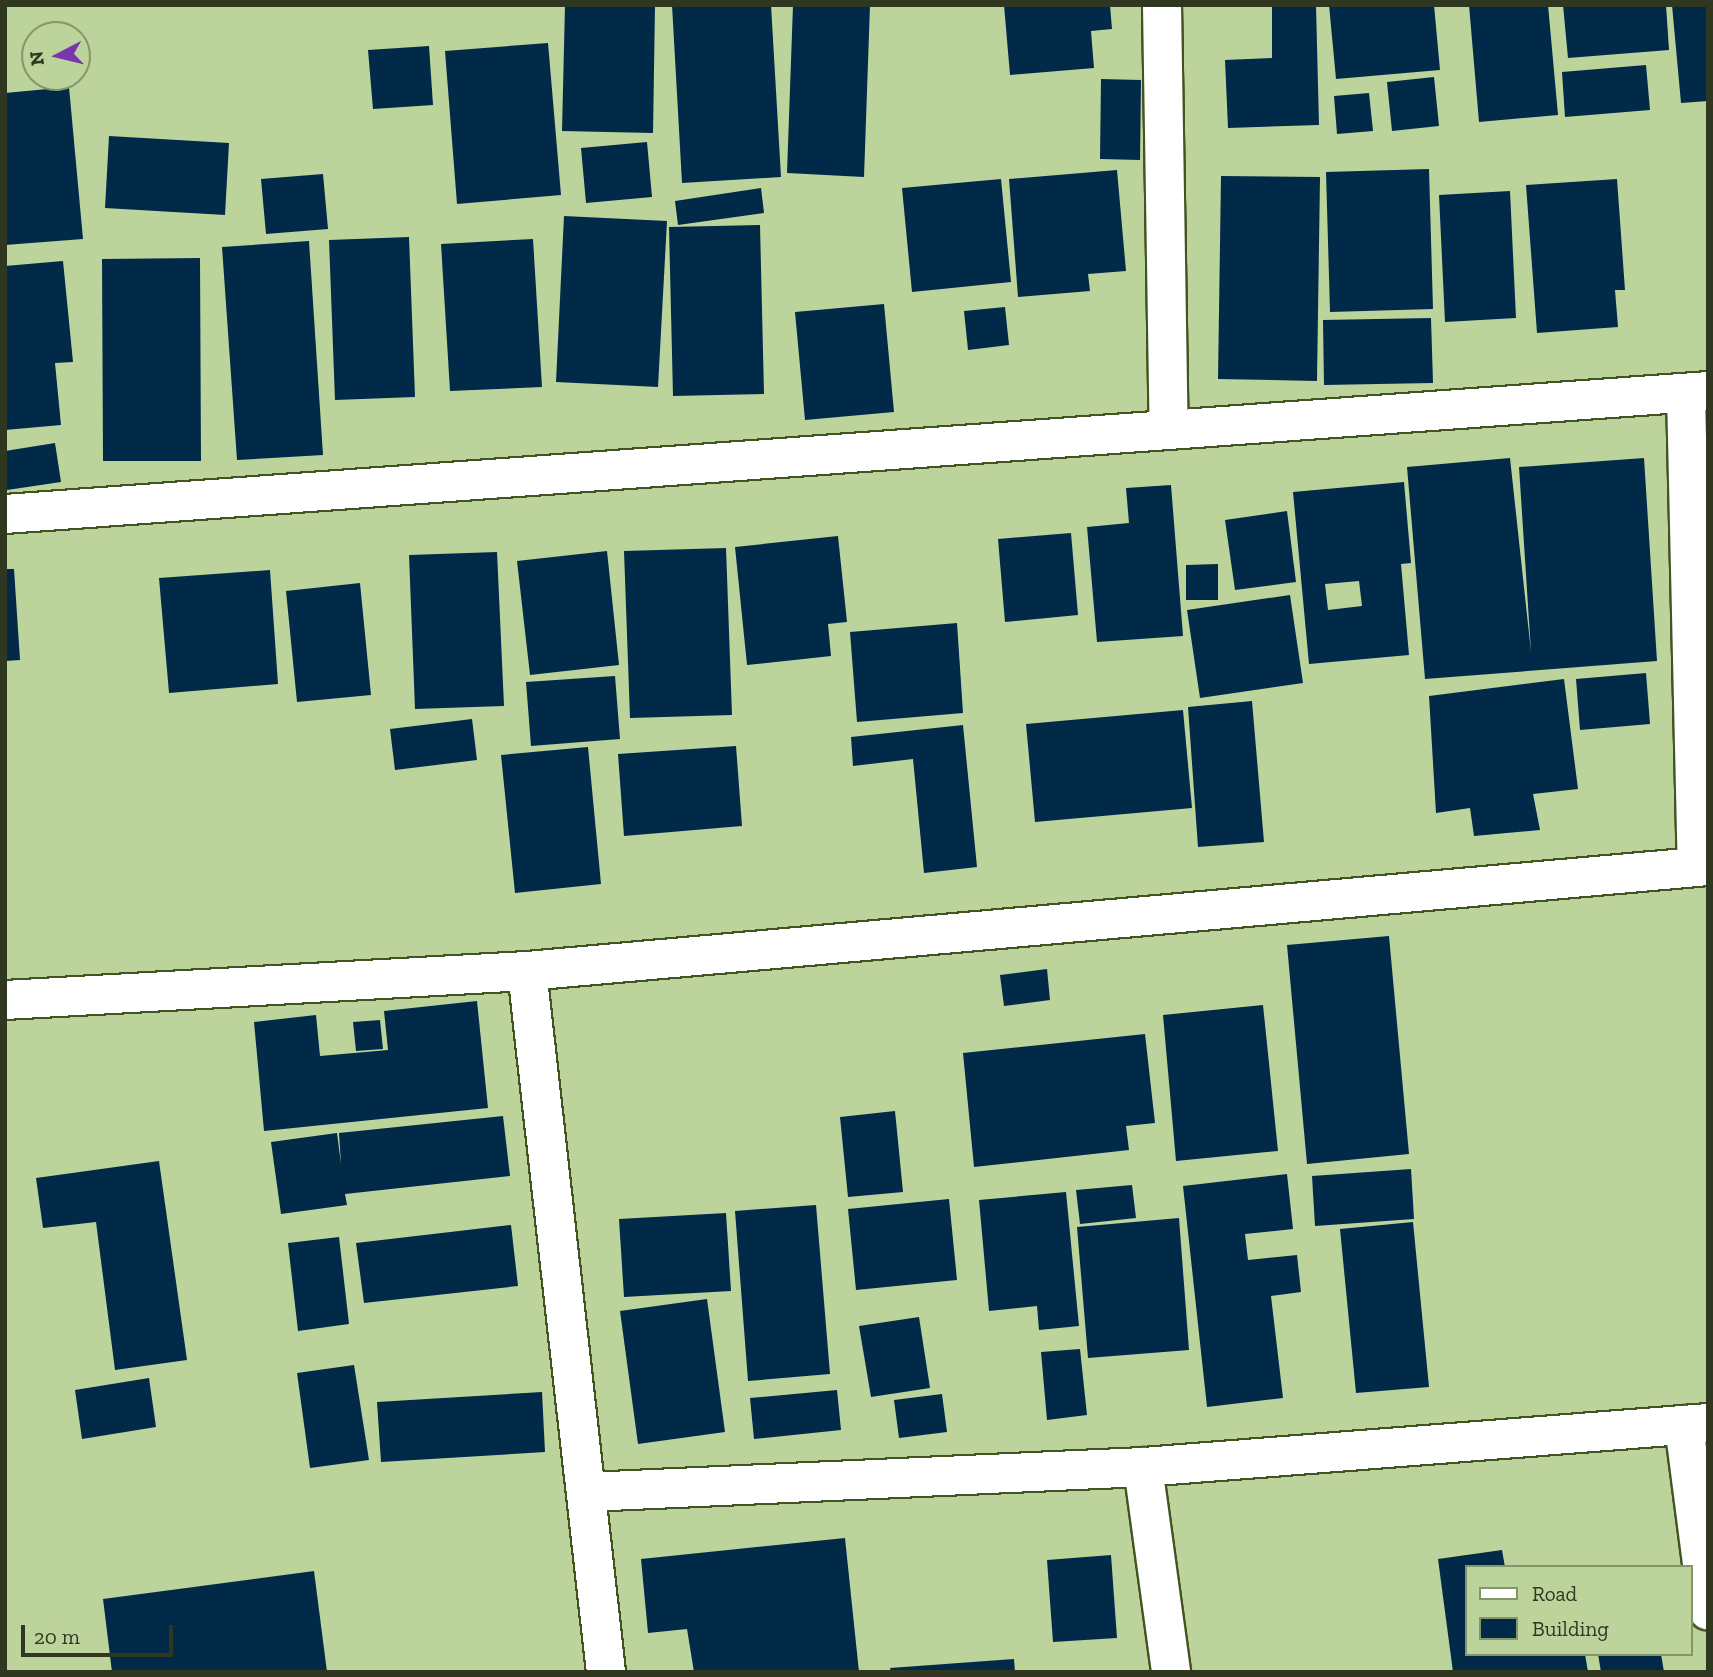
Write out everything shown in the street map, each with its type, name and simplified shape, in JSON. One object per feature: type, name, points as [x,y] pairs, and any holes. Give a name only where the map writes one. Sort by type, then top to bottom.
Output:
[{"type":"street","points":[[1162,5],[1169,430]]},
{"type":"street","points":[[5,514],[1697,392],[1702,866],[527,971],[5,1000]]},
{"type":"street","points":[[527,971],[606,1672]]},
{"type":"street","points":[[587,1492],[1143,1467],[1696,1424],[1708,1610]]},
{"type":"street","points":[[1143,1467],[1171,1672]]},
{"type":"building","points":[[565,5],[655,6],[653,133],[562,131]]},
{"type":"building","points":[[672,5],[771,5],[781,177],[682,183]]},
{"type":"building","points":[[793,5],[870,5],[864,177],[787,173]]},
{"type":"building","points":[[1004,5],[1110,5],[1112,29],[1091,31],[1094,68],[1010,75]]},
{"type":"building","points":[[1272,5],[1316,5],[1319,125],[1228,128],[1225,60],[1272,58]]},
{"type":"building","points":[[1329,5],[1434,5],[1440,70],[1336,79]]},
{"type":"building","points":[[1469,5],[1548,5],[1558,115],[1479,122]]},
{"type":"building","points":[[1563,5],[1666,5],[1669,50],[1568,58]]},
{"type":"building","points":[[1672,5],[1708,5],[1708,101],[1681,103]]},
{"type":"building","points":[[548,43],[561,195],[457,204],[445,51]]},
{"type":"building","points":[[429,46],[433,105],[373,109],[368,50]]},
{"type":"building","points":[[1646,65],[1650,110],[1565,117],[1562,72]]},
{"type":"building","points":[[1434,77],[1439,126],[1392,131],[1387,82]]},
{"type":"building","points":[[1101,79],[1141,80],[1140,160],[1100,159]]},
{"type":"building","points":[[69,91],[83,239],[5,245],[5,93]]},
{"type":"building","points":[[1369,93],[1373,131],[1337,134],[1334,96]]},
{"type":"building","points":[[109,136],[229,143],[225,215],[105,208]]},
{"type":"building","points":[[647,142],[652,197],[586,203],[581,148]]},
{"type":"building","points":[[1429,169],[1433,309],[1330,312],[1326,172]]},
{"type":"building","points":[[1117,170],[1126,271],[1088,274],[1090,291],[1018,297],[1009,179]]},
{"type":"building","points":[[323,174],[328,229],[266,234],[261,179]]},
{"type":"building","points":[[1221,176],[1320,177],[1317,381],[1218,379]]},
{"type":"building","points":[[1001,179],[1011,282],[912,292],[902,188]]},
{"type":"building","points":[[1617,179],[1625,290],[1615,290],[1618,327],[1537,333],[1526,185]]},
{"type":"building","points":[[761,188],[764,213],[678,225],[675,201]]},
{"type":"building","points":[[1510,191],[1516,318],[1445,322],[1439,195]]},
{"type":"building","points":[[564,216],[667,221],[658,387],[556,382]]},
{"type":"building","points":[[760,225],[764,394],[673,396],[669,227]]},
{"type":"building","points":[[409,237],[415,397],[335,400],[329,240]]},
{"type":"building","points":[[533,239],[542,387],[450,391],[441,244]]},
{"type":"building","points":[[309,241],[323,455],[237,460],[222,247]]},
{"type":"building","points":[[200,258],[201,461],[103,461],[102,259]]},
{"type":"building","points":[[63,261],[73,362],[55,363],[61,425],[5,430],[5,266]]},
{"type":"building","points":[[884,304],[894,412],[805,420],[795,312]]},
{"type":"building","points":[[1005,307],[1009,345],[968,350],[964,311]]},
{"type":"building","points":[[1431,318],[1433,383],[1324,385],[1323,320]]},
{"type":"building","points":[[55,443],[61,482],[7,490],[5,451]]},
{"type":"building","points":[[1510,458],[1531,652],[1519,467],[1644,458],[1657,661],[1425,679],[1407,467]]},
{"type":"building","points":[[1404,482],[1411,563],[1401,564],[1409,655],[1309,664],[1293,492]],"holes":[[[1359,581],[1362,606],[1328,610],[1325,584]]]},
{"type":"building","points":[[1171,485],[1183,636],[1097,642],[1087,527],[1129,523],[1126,488]]},
{"type":"building","points":[[1287,511],[1296,582],[1235,590],[1225,520]]},
{"type":"building","points":[[1071,533],[1078,615],[1005,622],[998,539]]},
{"type":"building","points":[[838,536],[847,622],[828,624],[831,656],[747,665],[735,547]]},
{"type":"building","points":[[726,548],[732,715],[630,718],[624,551]]},
{"type":"building","points":[[607,551],[619,665],[530,675],[517,561]]},
{"type":"building","points":[[497,552],[504,706],[415,709],[409,555]]},
{"type":"building","points":[[1218,564],[1218,600],[1186,600],[1186,565]]},
{"type":"building","points":[[5,569],[14,569],[20,660],[5,661]]},
{"type":"building","points":[[270,570],[278,684],[169,693],[159,578]]},
{"type":"building","points":[[360,583],[371,695],[297,702],[286,591]]},
{"type":"building","points":[[1290,595],[1303,683],[1200,698],[1187,610]]},
{"type":"building","points":[[957,623],[963,713],[857,722],[850,632]]},
{"type":"building","points":[[1646,673],[1650,724],[1580,730],[1576,679]]},
{"type":"building","points":[[615,676],[620,739],[531,746],[526,682]]},
{"type":"building","points":[[1564,679],[1578,789],[1533,794],[1540,830],[1474,836],[1470,808],[1436,813],[1429,696]]},
{"type":"building","points":[[1252,701],[1264,842],[1198,847],[1188,707]]},
{"type":"building","points":[[1183,710],[1192,808],[1035,822],[1026,724]]},
{"type":"building","points":[[472,719],[477,760],[395,770],[390,729]]},
{"type":"building","points":[[963,725],[977,867],[924,873],[913,759],[853,766],[851,737]]},
{"type":"building","points":[[736,746],[742,826],[624,836],[618,754]]},
{"type":"building","points":[[588,747],[601,884],[515,893],[501,755]]},
{"type":"building","points":[[1389,936],[1409,1154],[1307,1164],[1287,945]]},
{"type":"building","points":[[1047,969],[1050,1000],[1004,1006],[1000,975]]},
{"type":"building","points":[[477,1001],[488,1108],[264,1131],[254,1022],[316,1015],[320,1056],[388,1050],[384,1011]]},
{"type":"building","points":[[1263,1005],[1278,1151],[1176,1161],[1163,1015]]},
{"type":"building","points":[[380,1020],[383,1049],[356,1051],[353,1022]]},
{"type":"building","points":[[1145,1034],[1155,1123],[1126,1126],[1129,1150],[974,1167],[963,1053]]},
{"type":"building","points":[[895,1111],[903,1192],[848,1197],[840,1117]]},
{"type":"building","points":[[503,1116],[510,1176],[345,1194],[347,1205],[281,1214],[271,1142],[337,1133],[341,1164],[339,1133]]},
{"type":"building","points":[[159,1161],[187,1360],[115,1370],[96,1222],[43,1228],[36,1178]]},
{"type":"building","points":[[1411,1169],[1414,1219],[1315,1226],[1312,1176]]},
{"type":"building","points":[[1287,1174],[1293,1229],[1245,1234],[1248,1260],[1297,1255],[1301,1292],[1271,1296],[1283,1398],[1207,1407],[1183,1186]]},
{"type":"building","points":[[1132,1185],[1136,1218],[1080,1224],[1076,1190]]},
{"type":"building","points":[[1066,1192],[1079,1326],[1039,1330],[1037,1306],[989,1311],[979,1200]]},
{"type":"building","points":[[949,1199],[957,1280],[856,1290],[848,1209]]},
{"type":"building","points":[[816,1205],[830,1374],[748,1381],[735,1211]]},
{"type":"building","points":[[726,1213],[731,1291],[624,1297],[619,1219]]},
{"type":"building","points":[[1179,1218],[1189,1350],[1088,1358],[1077,1227]]},
{"type":"building","points":[[1413,1222],[1429,1387],[1356,1393],[1340,1229]]},
{"type":"building","points":[[511,1225],[518,1286],[364,1303],[356,1243]]},
{"type":"building","points":[[339,1237],[349,1324],[298,1331],[288,1243]]},
{"type":"building","points":[[707,1299],[725,1432],[638,1444],[620,1311]]},
{"type":"building","points":[[919,1317],[930,1388],[871,1397],[859,1326]]},
{"type":"building","points":[[1080,1349],[1087,1415],[1047,1420],[1041,1352]]},
{"type":"building","points":[[354,1365],[369,1460],[310,1468],[297,1373]]},
{"type":"building","points":[[149,1378],[156,1427],[82,1439],[75,1390]]},
{"type":"building","points":[[837,1390],[841,1430],[754,1439],[750,1398]]},
{"type":"building","points":[[542,1392],[545,1452],[381,1462],[377,1402]]},
{"type":"building","points":[[942,1394],[947,1432],[899,1438],[894,1400]]},
{"type":"building","points":[[845,1538],[859,1672],[694,1672],[687,1629],[648,1633],[641,1559]]},
{"type":"building","points":[[1502,1550],[1505,1565],[1464,1565],[1464,1656],[1585,1656],[1588,1672],[1453,1672],[1438,1559]]},
{"type":"building","points":[[1111,1555],[1117,1638],[1053,1642],[1047,1560]]},
{"type":"building","points":[[314,1571],[327,1672],[112,1672],[103,1599]]},
{"type":"building","points":[[1598,1656],[1661,1656],[1664,1672],[1601,1672]]},
{"type":"building","points":[[1014,1659],[1015,1672],[891,1672],[890,1668]]}]
